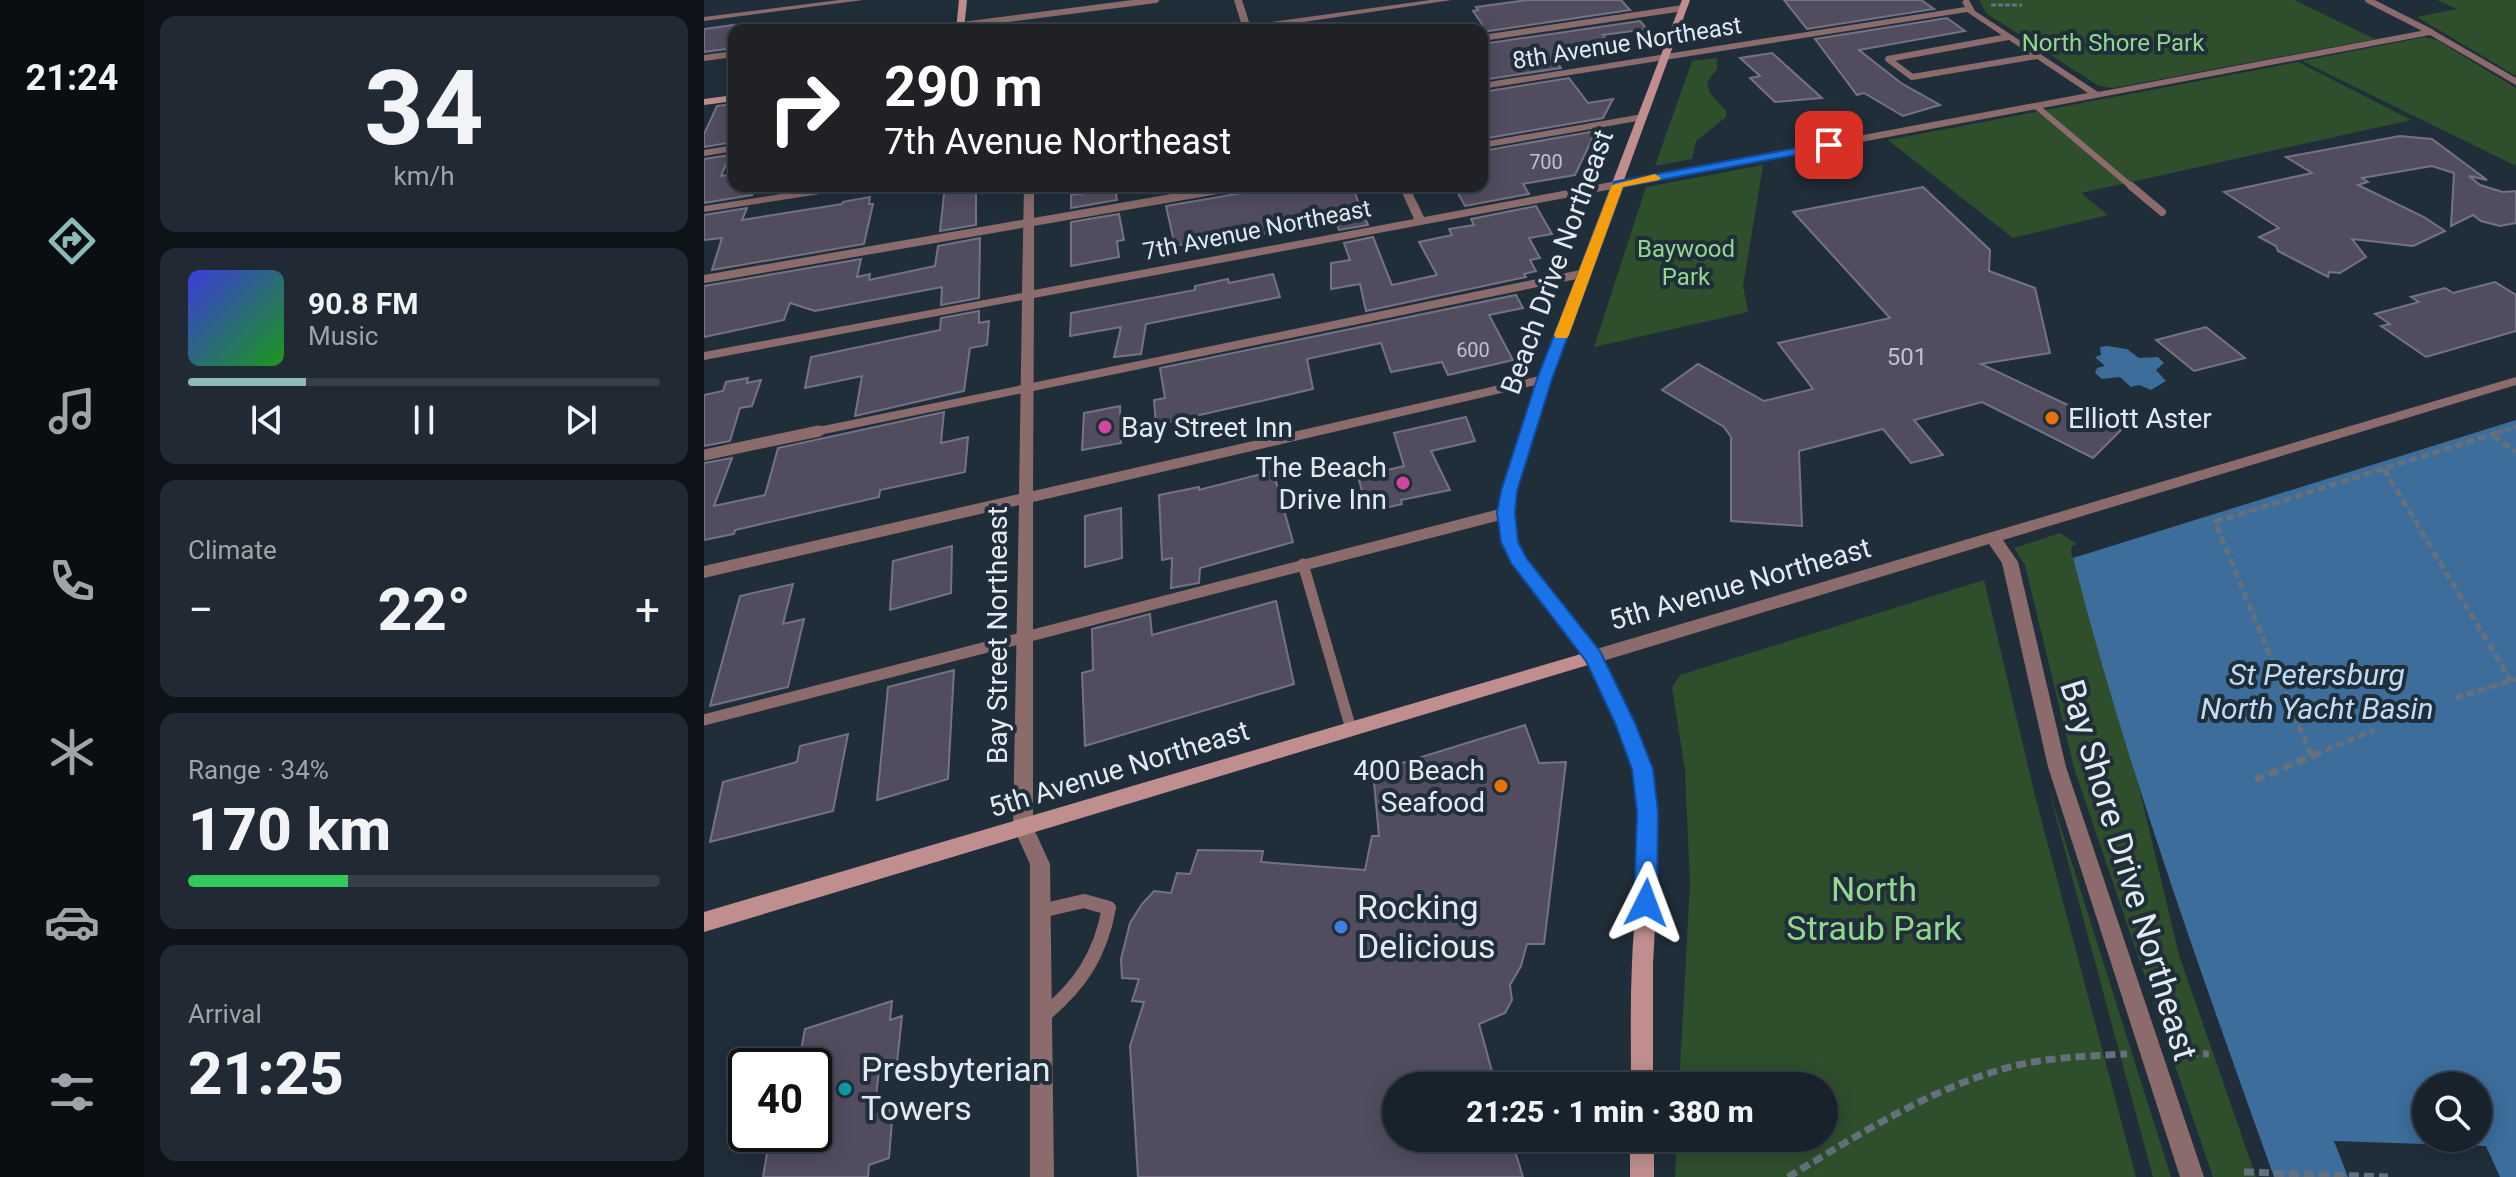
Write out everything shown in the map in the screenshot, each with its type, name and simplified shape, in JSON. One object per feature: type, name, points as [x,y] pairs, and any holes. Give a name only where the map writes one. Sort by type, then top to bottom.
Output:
[{"type":"street","points":[[704,19],[859,0]]},
{"type":"street","points":[[960,24],[963,0]]},
{"type":"street","points":[[1238,0],[1246,24]]},
{"type":"street","points":[[1275,24],[1448,0]]},
{"type":"street","name":"Beach Drive Northeast","points":[[1642,1072],[1642,964],[1648,872],[1647,812],[1642,769],[1625,723],[1593,657],[1520,563],[1510,542],[1506,513],[1509,491],[1544,379],[1685,4]]},
{"type":"street","points":[[1967,4],[2008,37],[2097,95]]},
{"type":"street","name":"8th Avenue Northeast","points":[[1488,85],[1967,4]]},
{"type":"street","points":[[1325,17],[1328,24]]},
{"type":"street","points":[[2431,32],[2516,82]]},
{"type":"street","name":"7th Avenue Northeast","points":[[704,356],[2431,32]]},
{"type":"street","points":[[704,102],[728,99]]},
{"type":"street","points":[[704,209],[813,192]]},
{"type":"street","name":"Bay Street Northeast","points":[[1029,192],[1023,827],[1040,864],[1042,1177]]},
{"type":"street","points":[[1407,192],[1421,222]]},
{"type":"street","points":[[704,572],[1544,379]]},
{"type":"street","name":"5th Avenue Northeast","points":[[704,922],[2516,381]]},
{"type":"street","name":"Bay Shore Drive Northeast","points":[[1993,538],[2010,562],[2057,767],[2192,1177]]},
{"type":"street","points":[[1642,1152],[1642,1177]]},
{"type":"lane","points":[[988,24],[1156,0]]},
{"type":"lane","points":[[2368,0],[2431,32]]},
{"type":"lane","points":[[1488,37],[1685,4]]},
{"type":"lane","points":[[2008,37],[1888,59],[1912,77],[2037,56]]},
{"type":"lane","points":[[704,58],[728,55]]},
{"type":"lane","points":[[2036,106],[2162,212]]},
{"type":"lane","points":[[1488,144],[1643,117]]},
{"type":"lane","points":[[704,153],[728,149]]},
{"type":"lane","points":[[704,279],[1207,192]]},
{"type":"lane","points":[[704,455],[1586,273]]},
{"type":"lane","points":[[704,720],[1506,513]]},
{"type":"lane","points":[[1303,564],[1351,729]]},
{"type":"lane","points":[[1041,911],[1098,901],[1109,908],[1095,959],[1075,992],[1042,1018]]},
{"type":"path","points":[[2175,424],[2190,419]]},
{"type":"path","points":[[2311,755],[2215,522],[2516,427]]},
{"type":"path","points":[[2492,435],[2516,452]]},
{"type":"path","points":[[2384,469],[2514,680],[2455,698]]},
{"type":"path","points":[[2255,780],[2375,730]]},
{"type":"path","points":[[1788,1177],[1897,1113],[2000,1070],[2058,1058],[2151,1052],[2209,1054]]},
{"type":"path","points":[[2244,1172],[2388,1177]]},
{"type":"green space","name":"North Shore Park","points":[[1979,0],[2294,0],[2375,39],[2113,88],[2099,86],[1986,13]]},
{"type":"green space","points":[[2437,0],[2516,0],[2516,76],[2417,17],[2457,9]]},
{"type":"green space","points":[[2425,37],[2437,40],[2516,88],[2516,166],[2302,61]]},
{"type":"green space","points":[[1717,58],[1717,69],[1707,82],[1710,93],[1726,111],[1726,117],[1696,141],[1692,159],[1655,166],[1692,61]]},
{"type":"green space","points":[[2298,62],[2423,126],[2411,120],[2081,193],[2108,215],[2013,238],[1888,140]]},
{"type":"green space","name":"Baywood Park","points":[[1763,165],[1743,286],[1748,312],[1594,347],[1646,187]]},
{"type":"green space","points":[[2060,533],[2077,544],[2072,546],[2071,552],[2138,783],[2179,955],[2256,1177],[2213,1177],[2074,768],[2025,565],[2014,548]]},
{"type":"green space","name":"North Straub Park","points":[[1984,580],[2035,796],[2136,1177],[1675,1177],[1676,1152],[1838,1152],[1838,1072],[1680,1072],[1690,885],[1685,770],[1672,687],[1680,675]]},
{"type":"green space","points":[[2047,784],[2171,1177],[2153,1177]]},
{"type":"water","points":[[2100,347],[2127,349],[2139,358],[2158,357],[2164,363],[2156,370],[2166,381],[2151,390],[2139,385],[2131,387],[2120,377],[2102,379],[2095,373],[2097,368],[2105,366],[2095,357],[2101,355]]},
{"type":"water","name":"St Petersburg North Yacht Basin","points":[[2516,420],[2516,1177],[2274,1177],[2141,793],[2073,558]]},
{"type":"pier","points":[[2334,1141],[2412,1144],[2412,1152],[2489,1152],[2500,1177],[2348,1177]]},
{"type":"building","points":[[1527,0],[1621,0],[1630,10],[1488,31],[1488,24],[1482,24],[1473,11],[1478,10],[1476,7]]},
{"type":"building","points":[[1784,0],[1921,0],[1934,9],[1807,29]]},
{"type":"building","points":[[1947,18],[1965,31],[1859,50],[1901,83],[1940,105],[1903,116],[1864,93],[1857,95],[1815,39]]},
{"type":"building","points":[[1640,21],[1647,29],[1603,35],[1617,53],[1556,61],[1561,68],[1488,79],[1488,43]]},
{"type":"building","points":[[728,26],[728,49],[704,52],[704,29]]},
{"type":"building","points":[[1772,53],[1822,98],[1775,102],[1750,78],[1760,76],[1740,58]]},
{"type":"building","points":[[1569,78],[1588,103],[1613,99],[1603,118],[1488,138],[1488,91]]},
{"type":"building","points":[[728,105],[728,143],[704,147],[704,134],[717,106]]},
{"type":"building","points":[[1596,131],[1575,175],[1523,184],[1529,194],[1465,206],[1457,192],[1488,192],[1488,150]]},
{"type":"building","points":[[2400,136],[2432,139],[2487,180],[2469,176],[2480,185],[2503,192],[2516,191],[2516,223],[2500,226],[2481,221],[2473,215],[2451,226],[2454,173],[2432,166],[2362,178],[2368,182],[2358,185],[2424,217],[2445,231],[2413,246],[2352,239],[2366,257],[2340,273],[2329,272],[2328,277],[2278,251],[2276,246],[2259,237],[2279,228],[2224,192],[2312,173],[2286,157]]},
{"type":"building","points":[[728,155],[721,176],[728,175],[728,192],[753,192],[752,195],[704,203],[704,159]]},
{"type":"building","points":[[1923,187],[1990,250],[1989,271],[2035,288],[2050,353],[1981,364],[2121,430],[2093,458],[1982,402],[1914,420],[1943,455],[1911,463],[1883,429],[1799,451],[1802,526],[1731,521],[1731,437],[1724,427],[1662,390],[1698,364],[1764,401],[1813,389],[1778,343],[1890,318],[1793,212]]},
{"type":"building","points":[[944,192],[976,192],[976,225],[940,231]]},
{"type":"building","points":[[1116,192],[1117,200],[1071,208],[1071,195]]},
{"type":"building","points":[[1354,192],[1368,225],[1339,230],[1335,220],[1231,240],[1230,235],[1175,246],[1166,206],[1242,193]]},
{"type":"building","points":[[870,197],[869,204],[873,204],[864,244],[712,270],[722,238],[704,240],[704,215],[747,208],[742,220]]},
{"type":"building","points":[[1536,206],[1552,234],[1529,238],[1540,258],[1530,260],[1536,271],[1524,274],[1526,277],[1366,311],[1360,284],[1331,289],[1331,263],[1350,260],[1344,243],[1373,237],[1392,285],[1437,275],[1419,242],[1452,235],[1449,229],[1474,225],[1471,219]]},
{"type":"building","points":[[1119,214],[1124,240],[1117,241],[1119,257],[1071,266],[1071,222]]},
{"type":"building","points":[[980,238],[979,298],[941,305],[942,287],[815,311],[790,303],[784,320],[704,337],[704,286],[861,259],[857,277],[870,274],[869,280],[935,266],[938,246]]},
{"type":"building","points":[[1273,274],[1280,297],[1146,324],[1141,354],[1114,357],[1121,327],[1070,336],[1071,313],[1195,290],[1195,286],[1228,279],[1229,283]]},
{"type":"building","points":[[2495,282],[2516,295],[2516,331],[2426,357],[2381,326],[2390,324],[2375,314],[2419,302],[2411,297],[2445,288],[2453,293]]},
{"type":"building","points":[[1516,295],[1523,308],[1489,315],[1513,360],[1448,375],[1442,362],[1391,372],[1381,343],[1307,359],[1313,389],[1156,425],[1154,400],[1165,398],[1160,368]]},
{"type":"building","points":[[979,311],[979,323],[989,321],[987,345],[970,348],[964,391],[855,416],[862,376],[805,388],[811,357],[940,330],[941,318]]},
{"type":"building","points":[[2206,327],[2245,358],[2194,371],[2156,340]]},
{"type":"building","points":[[748,378],[747,383],[761,380],[752,406],[740,408],[730,441],[704,446],[704,395],[723,391],[726,382]]},
{"type":"building","name":"Bay Street Inn","points":[[1120,406],[1121,443],[1082,450],[1084,413]]},
{"type":"building","points":[[944,412],[941,443],[968,437],[965,472],[880,490],[879,497],[704,540],[704,463],[732,458],[714,506],[765,495],[778,448]]},
{"type":"building","points":[[1466,417],[1475,441],[1431,451],[1450,490],[1401,500],[1402,504],[1368,512],[1358,477],[1404,466],[1394,433]]},
{"type":"building","points":[[1273,471],[1293,542],[1200,568],[1199,583],[1171,588],[1172,558],[1162,560],[1159,495],[1199,487],[1199,490]]},
{"type":"building","points":[[1121,508],[1122,558],[1085,567],[1085,516]]},
{"type":"building","points":[[952,546],[951,593],[890,610],[893,561]]},
{"type":"building","points":[[793,584],[783,624],[804,619],[788,687],[710,706],[740,596]]},
{"type":"building","points":[[1276,601],[1294,684],[1085,746],[1082,673],[1093,670],[1092,629],[1150,614],[1152,635]]},
{"type":"building","points":[[954,670],[948,779],[877,800],[888,687]]},
{"type":"building","points":[[1525,725],[1539,763],[1566,762],[1544,944],[1527,944],[1521,966],[1510,985],[1512,1000],[1505,1013],[1479,1024],[1492,1072],[1382,1072],[1382,1152],[1515,1152],[1523,1177],[1138,1177],[1130,1046],[1144,1002],[1132,1001],[1139,979],[1122,978],[1121,959],[1130,923],[1154,891],[1171,893],[1177,873],[1190,874],[1198,850],[1263,851],[1261,862],[1365,870],[1372,836],[1379,836],[1373,772]]},
{"type":"building","points":[[848,734],[833,811],[710,842],[723,782],[797,762],[800,746]]},
{"type":"building","name":"Presbyterian Towers","points":[[892,1001],[890,1020],[902,1016],[897,1063],[879,1070],[874,1115],[893,1109],[889,1158],[869,1165],[868,1177],[763,1177],[767,1153],[832,1152],[832,1048],[801,1048],[805,1029]]},
{"type":"slow traffic","points":[[1561,335],[1618,185],[1655,178]]},
{"type":"place","name":"Elliott Aster","points":[[2052,418]]},
{"type":"place","name":"Bay Street Inn","points":[[1105,427]]},
{"type":"place","name":"The Beach Drive Inn","points":[[1403,483]]},
{"type":"place","name":"400 Beach Seafood","points":[[1501,786]]},
{"type":"place","name":"Rocking Delicious","points":[[1341,927]]},
{"type":"place","name":"Presbyterian Towers","points":[[845,1089]]},
{"type":"route","points":[[1646,903],[1647,812],[1642,769],[1625,723],[1593,657],[1551,599],[1520,563],[1510,542],[1506,513],[1509,491],[1544,379],[1618,185],[1829,145]]}]
